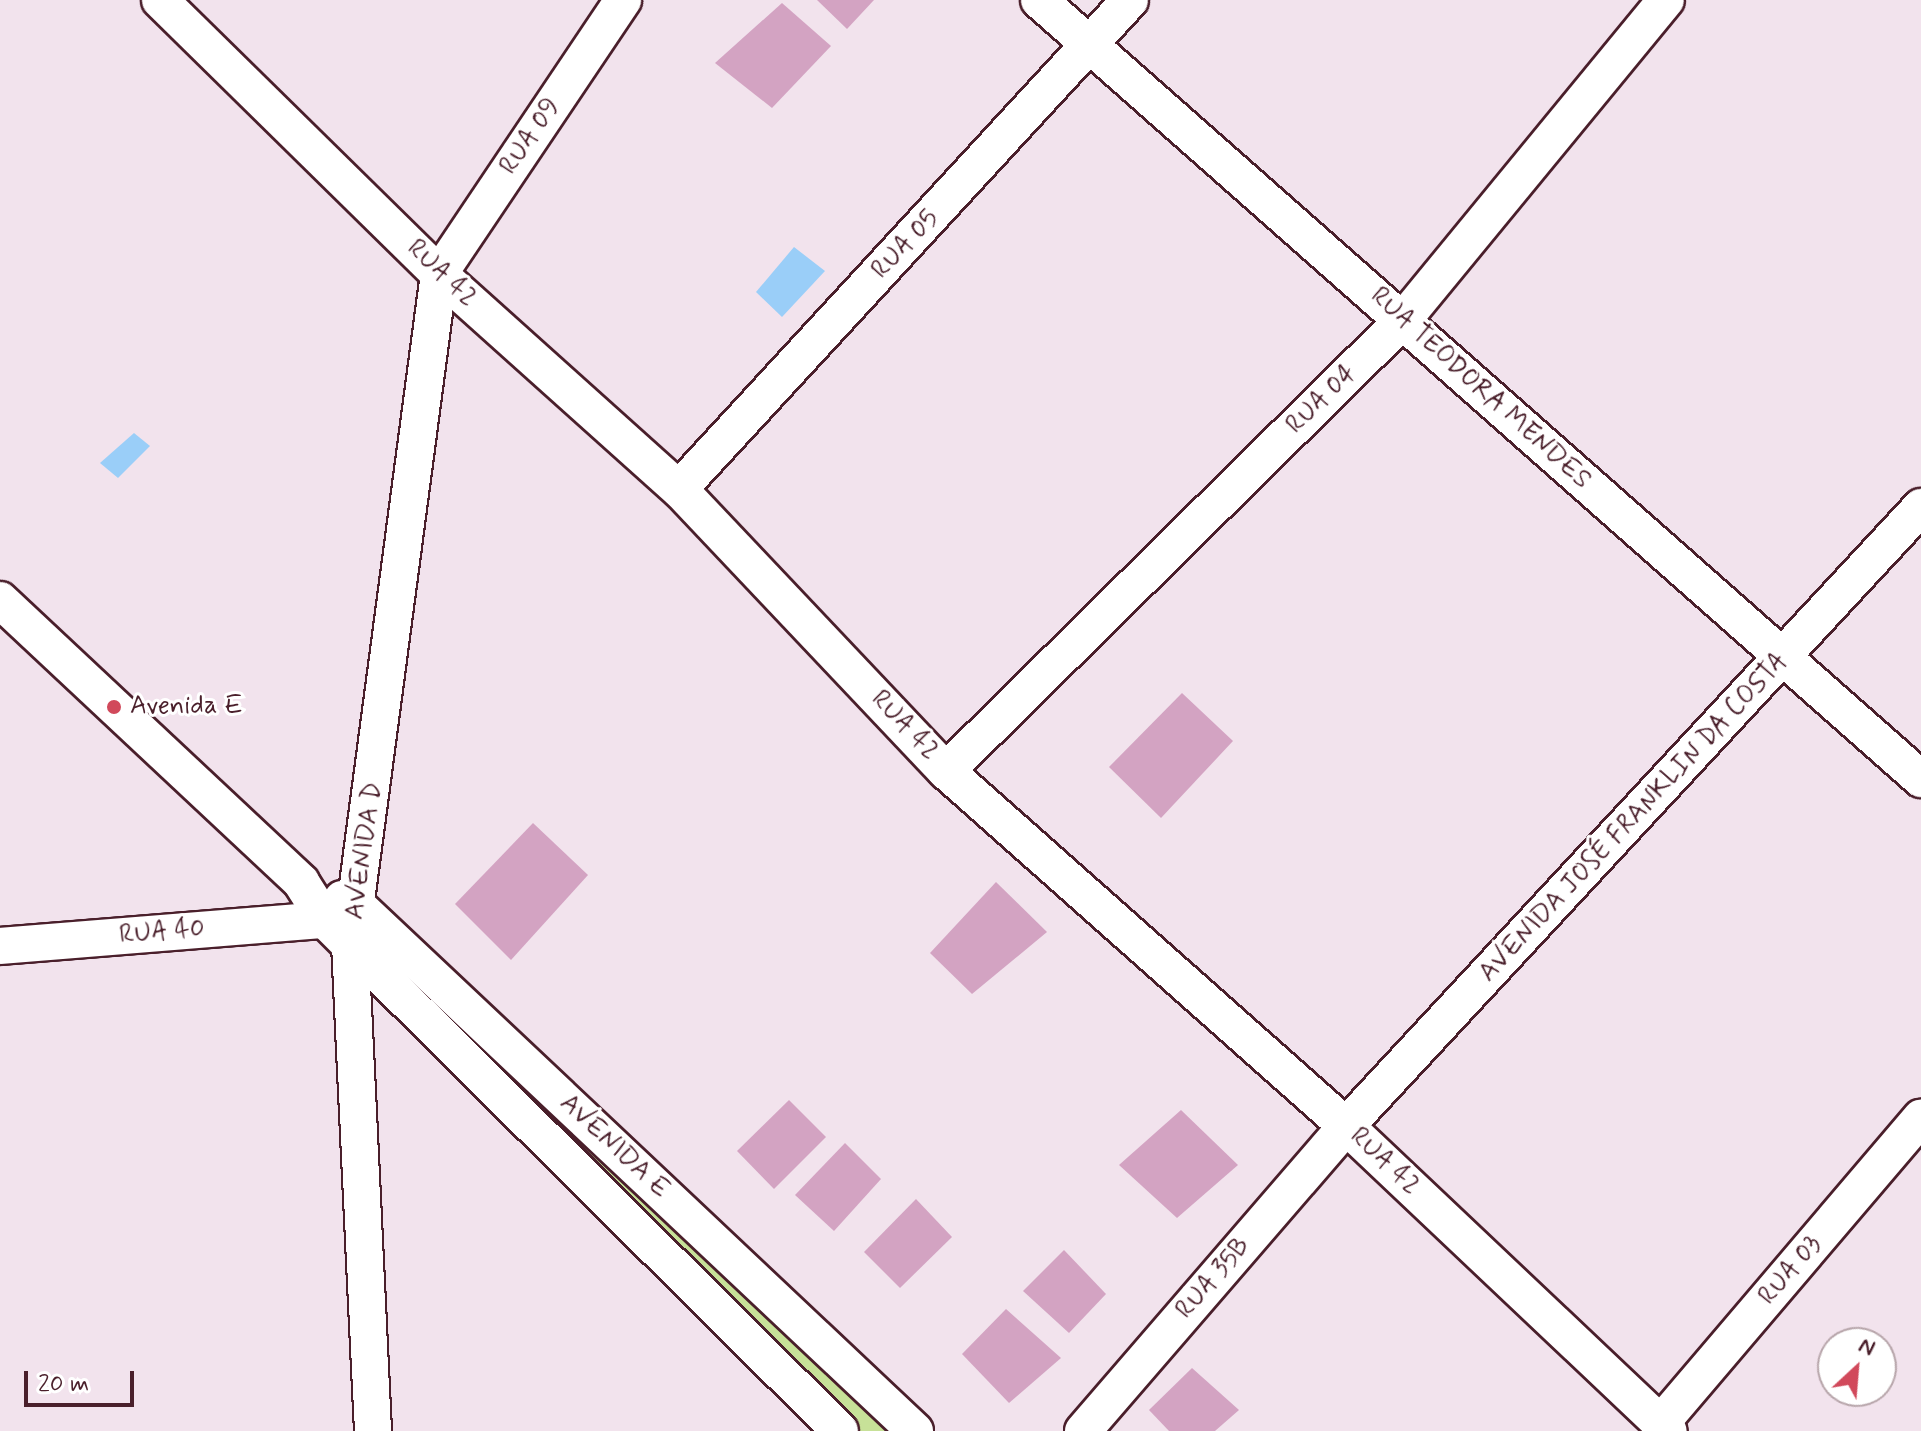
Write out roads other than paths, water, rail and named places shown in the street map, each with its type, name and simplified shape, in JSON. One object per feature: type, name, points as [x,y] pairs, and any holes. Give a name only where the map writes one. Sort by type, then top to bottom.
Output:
[{"type":"street","name":"RUA 42","points":[[160,0],[439,274],[679,489],[946,771],[1346,1126],[1665,1427]]},
{"type":"street","name":"RUA 09","points":[[439,274],[623,0]]},
{"type":"street","name":"RUA TEODORA MENDES","points":[[1039,0],[1921,779]]},
{"type":"street","name":"RUA 05","points":[[679,489],[1092,45],[1130,0]]},
{"type":"street","name":"RUA 04","points":[[946,771],[1403,320],[1666,0]]},
{"type":"street","name":"AVENIDA D","points":[[373,1431],[350,945],[359,907],[439,274]]},
{"type":"street","name":"AVENIDA JOSÉ FRANKLIN DA COSTA","points":[[1346,1126],[1921,507]]},
{"type":"street","name":"AVENIDA E","points":[[0,600],[301,882],[325,920],[840,1431]]},
{"type":"street","name":"AVENIDA E","points":[[301,882],[359,907],[915,1431]]},
{"type":"street","name":"RUA 40","points":[[0,946],[325,920]]},
{"type":"street","points":[[556,1149],[582,1117]]},
{"type":"street","name":"RUA 03","points":[[1665,1427],[1921,1118]]},
{"type":"street","name":"RUA 35B","points":[[1083,1431],[1346,1126]]},
{"type":"water","points":[[794,247],[825,271],[782,317],[756,292]]},
{"type":"water","points":[[134,433],[150,446],[118,478],[100,463]]},
{"type":"place","name":"Avenida E","points":[[114,707]]}]
